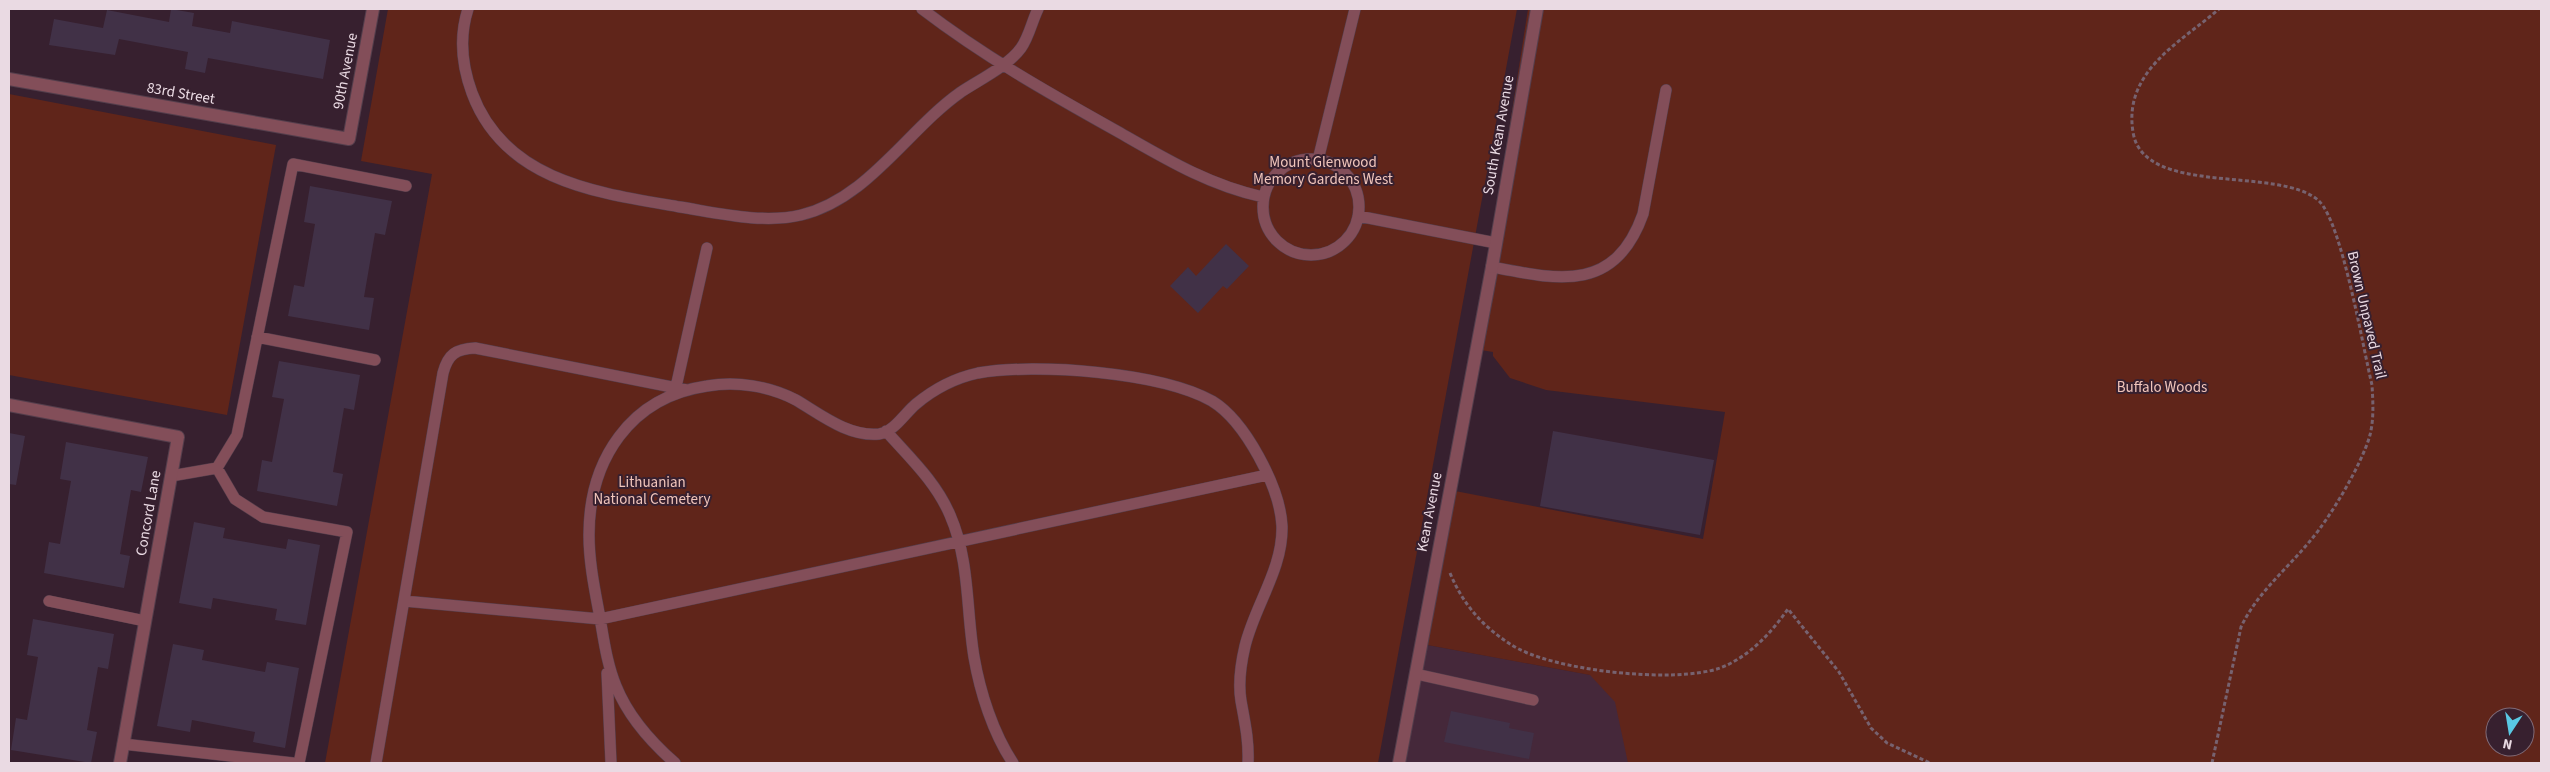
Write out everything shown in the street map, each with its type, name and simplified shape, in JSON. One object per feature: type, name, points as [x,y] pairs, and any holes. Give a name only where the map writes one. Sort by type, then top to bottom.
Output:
[{"type":"street","name":"90th Avenue","points":[[349,139],[373,9]]},
{"type":"street","name":"South Kean Avenue","points":[[1492,268],[1537,9]]},
{"type":"street","name":"83rd Street","points":[[9,80],[349,139]]},
{"type":"street","name":"Kean Avenue","points":[[1400,763],[1492,268]]},
{"type":"street","name":"Concord Lane","points":[[9,405],[178,437],[120,763]]},
{"type":"lane","points":[[468,9],[462,39],[463,61],[475,102],[488,124],[507,147],[528,165],[556,179],[628,198],[758,217],[800,215],[835,202],[887,160],[961,92],[1021,48],[1038,9]]},
{"type":"lane","points":[[922,9],[968,44],[1000,65],[1196,175],[1237,192],[1263,198]]},
{"type":"lane","points":[[1318,160],[1355,9]]},
{"type":"lane","points":[[1492,268],[1545,278],[1576,278],[1616,260],[1637,233],[1643,214],[1666,90]]},
{"type":"lane","points":[[1303,160],[1318,160],[1336,167],[1350,180],[1356,192],[1358,216],[1345,240],[1332,250],[1317,254],[1300,254],[1284,246],[1273,237],[1266,226],[1263,198],[1268,184],[1275,174],[1288,164],[1303,160]]},
{"type":"lane","points":[[171,476],[217,468],[237,435],[293,164],[406,186]]},
{"type":"lane","points":[[1358,216],[1496,243]]},
{"type":"lane","points":[[676,387],[707,248]]},
{"type":"lane","points":[[257,337],[375,360]]},
{"type":"lane","points":[[376,763],[443,373],[446,362],[456,350],[475,348],[688,390]]},
{"type":"lane","points":[[611,763],[606,658],[594,592],[589,532],[592,499],[599,470],[610,449],[643,411],[663,399],[688,390],[722,384],[745,385],[772,390],[840,425],[877,434],[886,432],[914,405],[936,388],[964,377],[986,372],[1036,369],[1114,374],[1187,391],[1211,401],[1226,411],[1248,436],[1267,475],[1282,523],[1278,558],[1246,643],[1242,666],[1240,684],[1247,725],[1248,763]]},
{"type":"lane","points":[[886,432],[931,480],[948,509],[959,539],[966,571],[974,656],[980,683],[991,718],[1011,763]]},
{"type":"lane","points":[[217,468],[235,499],[263,517],[347,532],[300,763]]},
{"type":"lane","points":[[404,601],[600,619],[959,539],[1267,475]]},
{"type":"lane","points":[[49,602],[145,621]]},
{"type":"lane","points":[[606,658],[616,689],[635,721],[675,763]]},
{"type":"lane","points":[[1416,674],[1533,700]]},
{"type":"lane","points":[[123,744],[293,763]]},
{"type":"path","name":"Brown Unpaved Trail","points":[[2212,763],[2241,627],[2250,608],[2311,540],[2337,502],[2370,435],[2373,410],[2372,385],[2336,230],[2318,200],[2301,192],[2277,185],[2179,172],[2156,163],[2140,151],[2134,138],[2133,106],[2138,87],[2150,67],[2171,47],[2220,9]]},
{"type":"path","points":[[1450,572],[1460,597],[1487,628],[1512,646],[1554,662],[1632,675],[1689,676],[1721,668],[1770,634],[1788,609],[1839,672],[1871,728],[1887,743],[1930,763]]},
{"type":"shaded area","points":[[1422,644],[1667,689],[1654,763],[1401,763]]},
{"type":"green space","name":"Lithuanian National Cemetery","points":[[388,9],[1517,9],[1378,763],[325,763],[432,174],[361,161]]},
{"type":"green space","name":"Buffalo Woods","points":[[1528,9],[2541,9],[2541,763],[1628,763],[1615,702],[1590,675],[1422,644],[1450,490],[1703,539],[1725,412],[1546,390],[1510,378],[1493,356],[1493,352],[1475,349],[1473,360]]},
{"type":"green space","points":[[9,94],[276,145],[227,415],[9,375]]},
{"type":"building","points":[[171,9],[194,13],[192,26],[230,33],[232,21],[330,40],[323,79],[208,58],[205,73],[185,69],[188,52],[119,39],[115,55],[49,45],[54,19],[103,28],[107,10],[169,22]]},
{"type":"building","points":[[310,186],[392,201],[385,235],[375,233],[364,297],[374,298],[369,330],[288,316],[294,285],[304,287],[315,224],[304,222]]},
{"type":"building","points":[[1226,244],[1249,266],[1227,289],[1223,286],[1198,313],[1170,286],[1188,267],[1196,276]]},
{"type":"building","points":[[279,361],[360,375],[354,410],[344,408],[333,472],[343,474],[337,506],[257,491],[262,460],[272,462],[284,399],[272,397]]},
{"type":"building","points":[[1553,431],[1714,460],[1700,535],[1540,506]]},
{"type":"building","points":[[9,433],[25,436],[16,485],[9,484]]},
{"type":"building","points":[[66,442],[148,457],[141,492],[131,490],[120,554],[130,556],[124,588],[44,573],[49,542],[60,544],[71,481],[60,479]]},
{"type":"building","points":[[194,522],[225,528],[223,538],[286,549],[288,539],[320,545],[306,625],[275,620],[277,609],[213,598],[211,609],[179,603]]},
{"type":"building","points":[[33,619],[114,634],[108,669],[98,667],[87,730],[97,732],[91,763],[11,750],[16,718],[27,720],[38,657],[27,655]]},
{"type":"building","points":[[173,644],[204,650],[202,660],[265,672],[267,662],[299,668],[285,748],[253,742],[255,732],[192,720],[190,732],[157,726]]},
{"type":"building","points":[[1451,711],[1510,723],[1509,728],[1534,733],[1529,759],[1444,742]]},
{"type":"park label","name":"Mount Glenwood Memory Gardens West","points":[[1323,170]]}]
